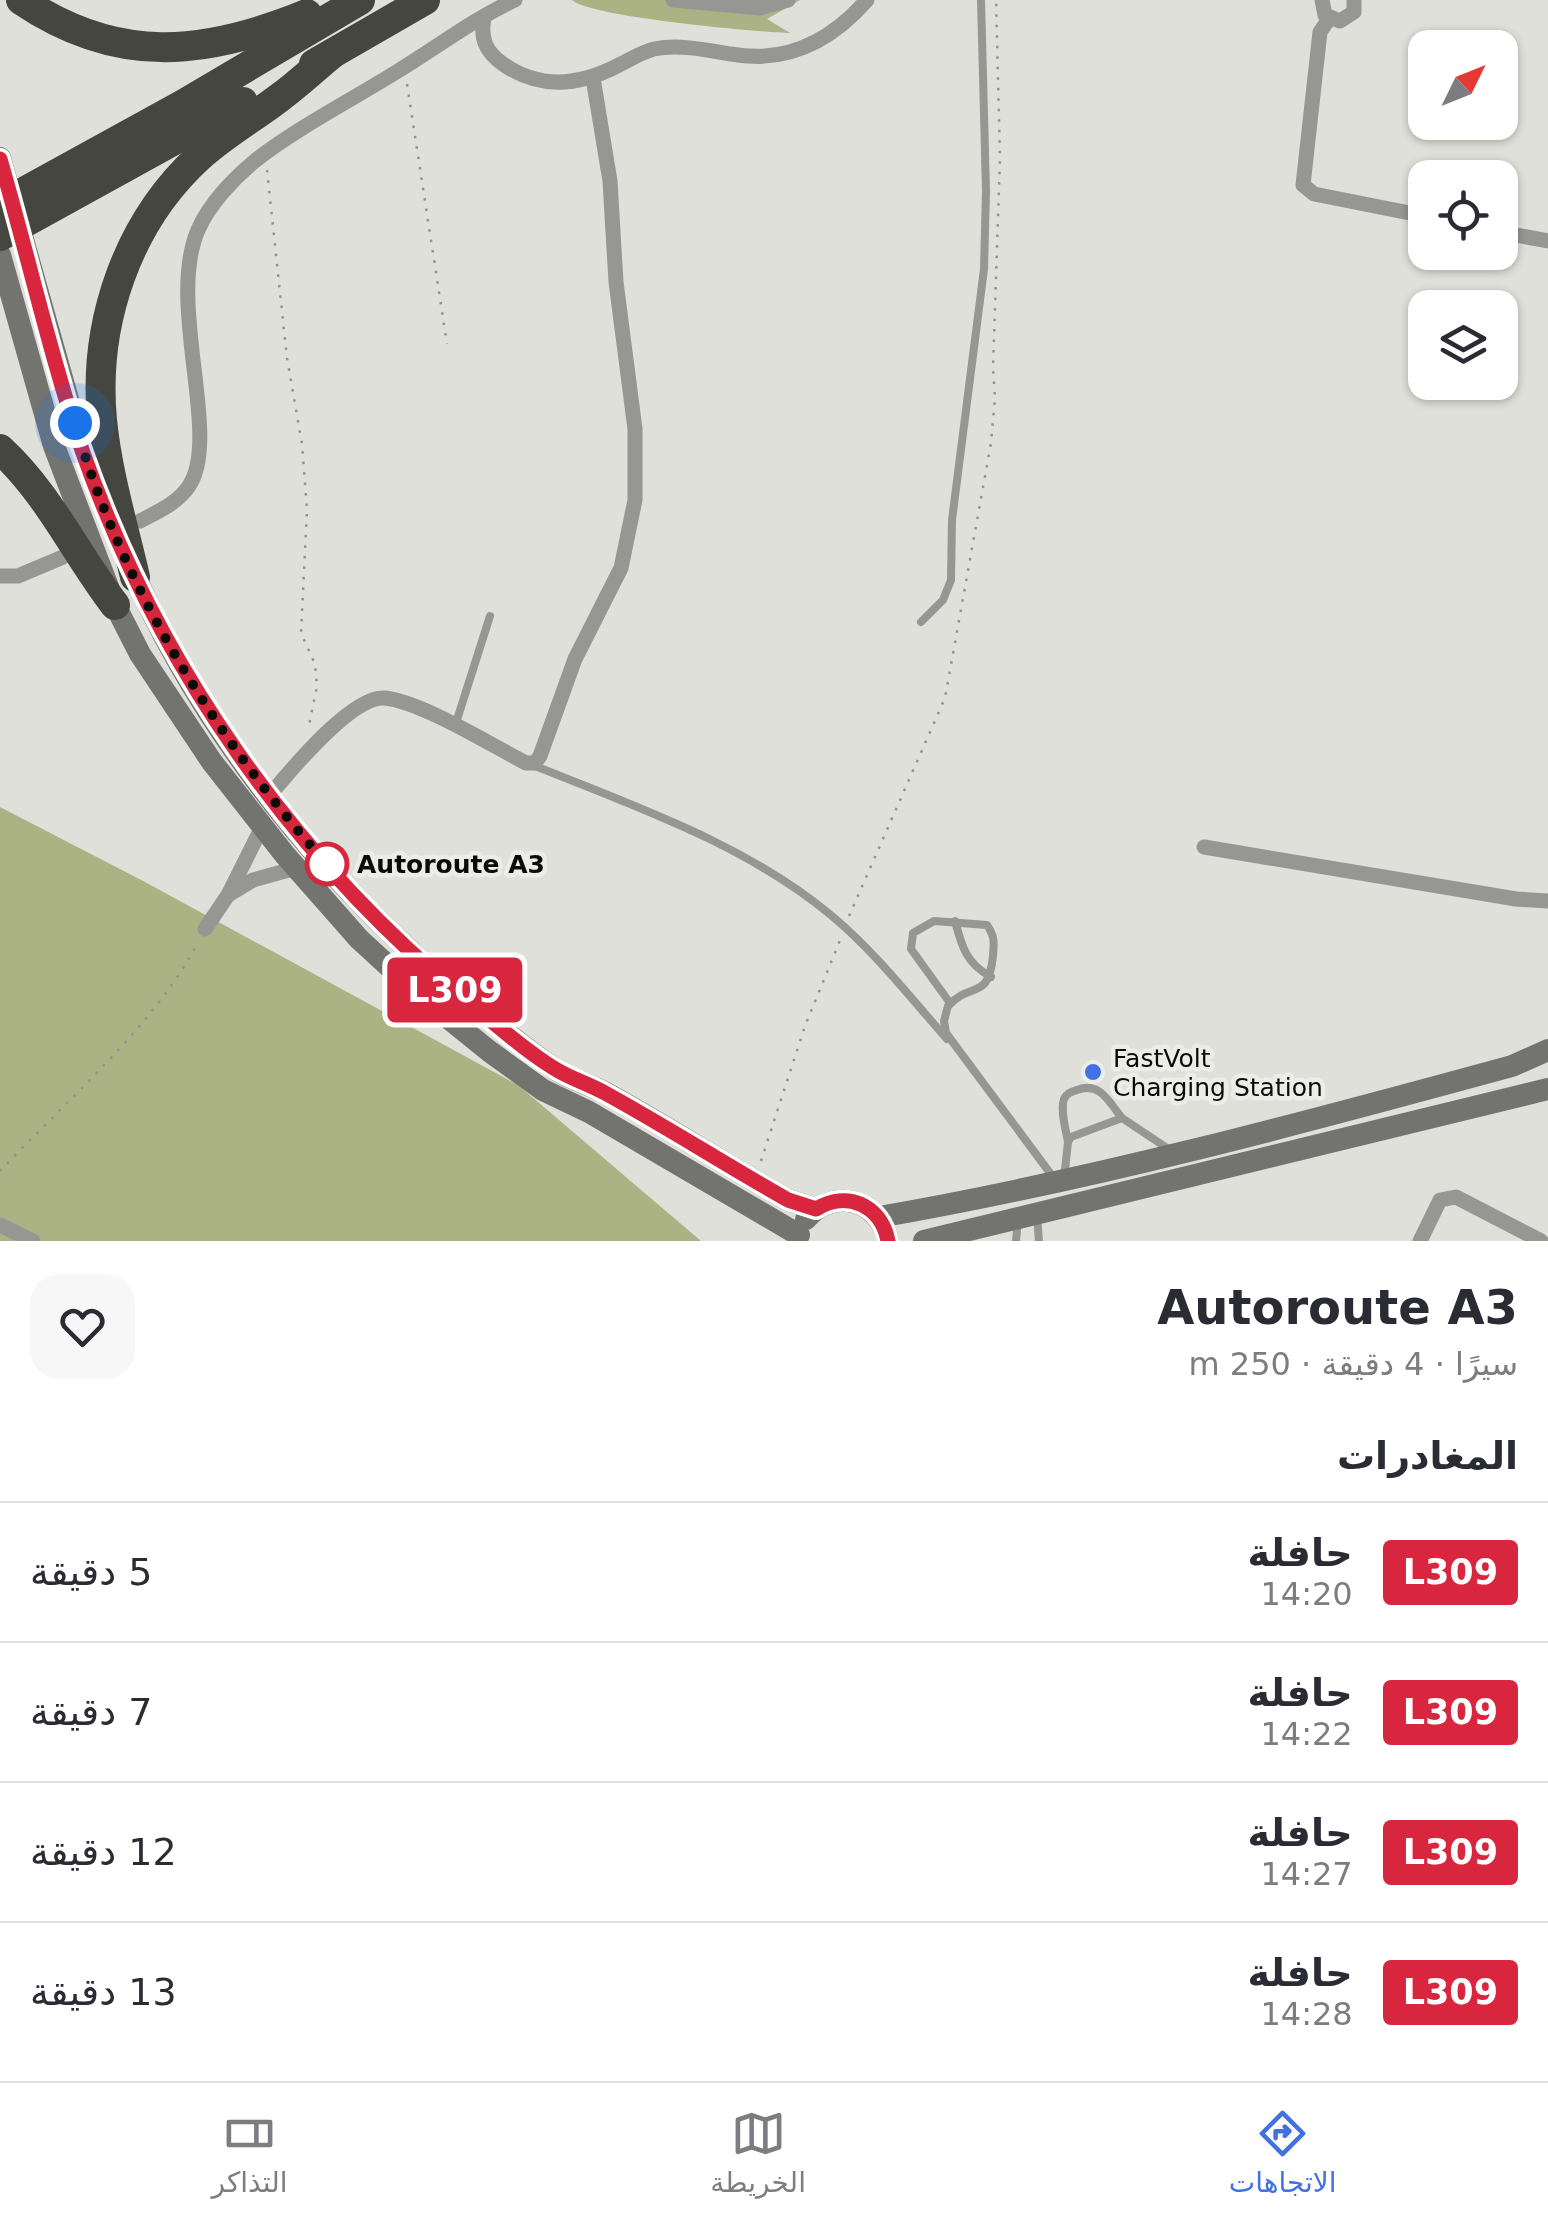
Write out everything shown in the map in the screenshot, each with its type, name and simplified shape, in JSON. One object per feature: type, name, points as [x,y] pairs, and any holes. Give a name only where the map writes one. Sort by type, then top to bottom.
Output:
[{"type":"highway","points":[[21,0],[48,18],[102,40],[128,46],[187,48],[250,36],[342,0]]},
{"type":"highway","points":[[0,205],[184,104],[360,0]]},
{"type":"highway","points":[[0,236],[425,0]]},
{"type":"highway","points":[[135,577],[102,418],[102,347],[120,278],[146,220],[172,184],[223,137],[332,54]]},
{"type":"highway","points":[[0,449],[34,483],[115,606]]},
{"type":"main road","points":[[1,163],[82,449],[135,577],[198,691],[269,796],[383,926],[507,1033],[558,1070],[602,1091],[788,1200],[816,1209]]},
{"type":"main road","points":[[3,266],[54,446],[115,606],[212,762],[296,868],[373,952],[454,1023],[543,1090],[588,1112],[799,1238],[805,1220],[816,1209],[829,1202],[853,1201],[879,1217],[888,1241]]},
{"type":"main road","points":[[879,1217],[994,1197],[1174,1153],[1512,1066],[1548,1050]]},
{"type":"main road","points":[[924,1241],[1024,1226],[1548,1089]]},
{"type":"street","points":[[140,522],[185,492],[196,472],[198,430],[187,276],[199,226],[223,193],[265,154],[515,0]]},
{"type":"street","points":[[673,0],[760,8],[788,0]]},
{"type":"street","points":[[484,18],[482,38],[495,58],[519,74],[553,83],[593,78],[642,53],[666,48],[754,56],[795,52],[828,36],[867,0]]},
{"type":"street","points":[[1322,0],[1322,10],[1329,18],[1340,21],[1350,16],[1354,0]]},
{"type":"street","points":[[1329,18],[1320,32],[1304,185],[1314,194],[1408,213]]},
{"type":"street","points":[[269,796],[356,706],[383,698],[455,726],[526,763],[535,763],[540,756],[575,659],[621,568],[638,464],[616,282],[610,181],[593,78]]},
{"type":"street","points":[[1518,236],[1548,242]]},
{"type":"street","points":[[0,576],[18,576],[63,558]]},
{"type":"street","points":[[205,929],[228,895],[262,827]]},
{"type":"street","points":[[1204,847],[1548,901]]},
{"type":"street","points":[[228,895],[254,880],[296,868]]},
{"type":"street","points":[[1420,1241],[1440,1200],[1456,1197],[1541,1241]]},
{"type":"street","points":[[0,1225],[33,1241]]},
{"type":"lane","points":[[921,622],[943,600],[951,580],[952,520],[984,269],[986,190],[980,0]]},
{"type":"lane","points":[[455,726],[490,616]]},
{"type":"lane","points":[[526,763],[697,832],[792,886],[863,944],[948,1039],[1060,1180]]},
{"type":"lane","points":[[948,1039],[944,1021],[950,1003],[980,988],[990,977],[995,938],[986,925],[934,921],[912,933],[911,948],[950,1003]]},
{"type":"lane","points":[[955,921],[963,952],[970,963],[990,977]]},
{"type":"lane","points":[[1060,1180],[1068,1142],[1065,1096],[1090,1086],[1097,1088],[1122,1118],[1174,1153]]},
{"type":"lane","points":[[1068,1142],[1076,1133],[1122,1118]]},
{"type":"lane","points":[[1024,1226],[1039,1241]]},
{"type":"path","points":[[404,68],[447,344]]},
{"type":"path","points":[[265,154],[307,510],[301,634],[315,664],[317,686],[306,735]]},
{"type":"path","points":[[0,1171],[152,1011],[178,978],[205,929]]},
{"type":"green space","points":[[572,0],[800,0],[767,19],[790,33],[640,18]]},
{"type":"green space","points":[[0,807],[518,1085],[701,1241],[0,1241]]},
{"type":"bus line","name":"L309","points":[[0,159],[82,449],[135,577],[198,691],[283,814],[376,919],[423,964],[558,1070],[602,1091],[788,1200],[816,1209],[845,1200],[867,1207],[879,1217],[888,1241]]},
{"type":"place","name":"Autoroute A3","points":[[327,864]]},
{"type":"place","name":"FastVolt Charging Station","points":[[1093,1072]]},
{"type":"route","points":[[75,423],[108,514],[156,621],[230,742],[283,814],[331,869],[327,864]]}]
